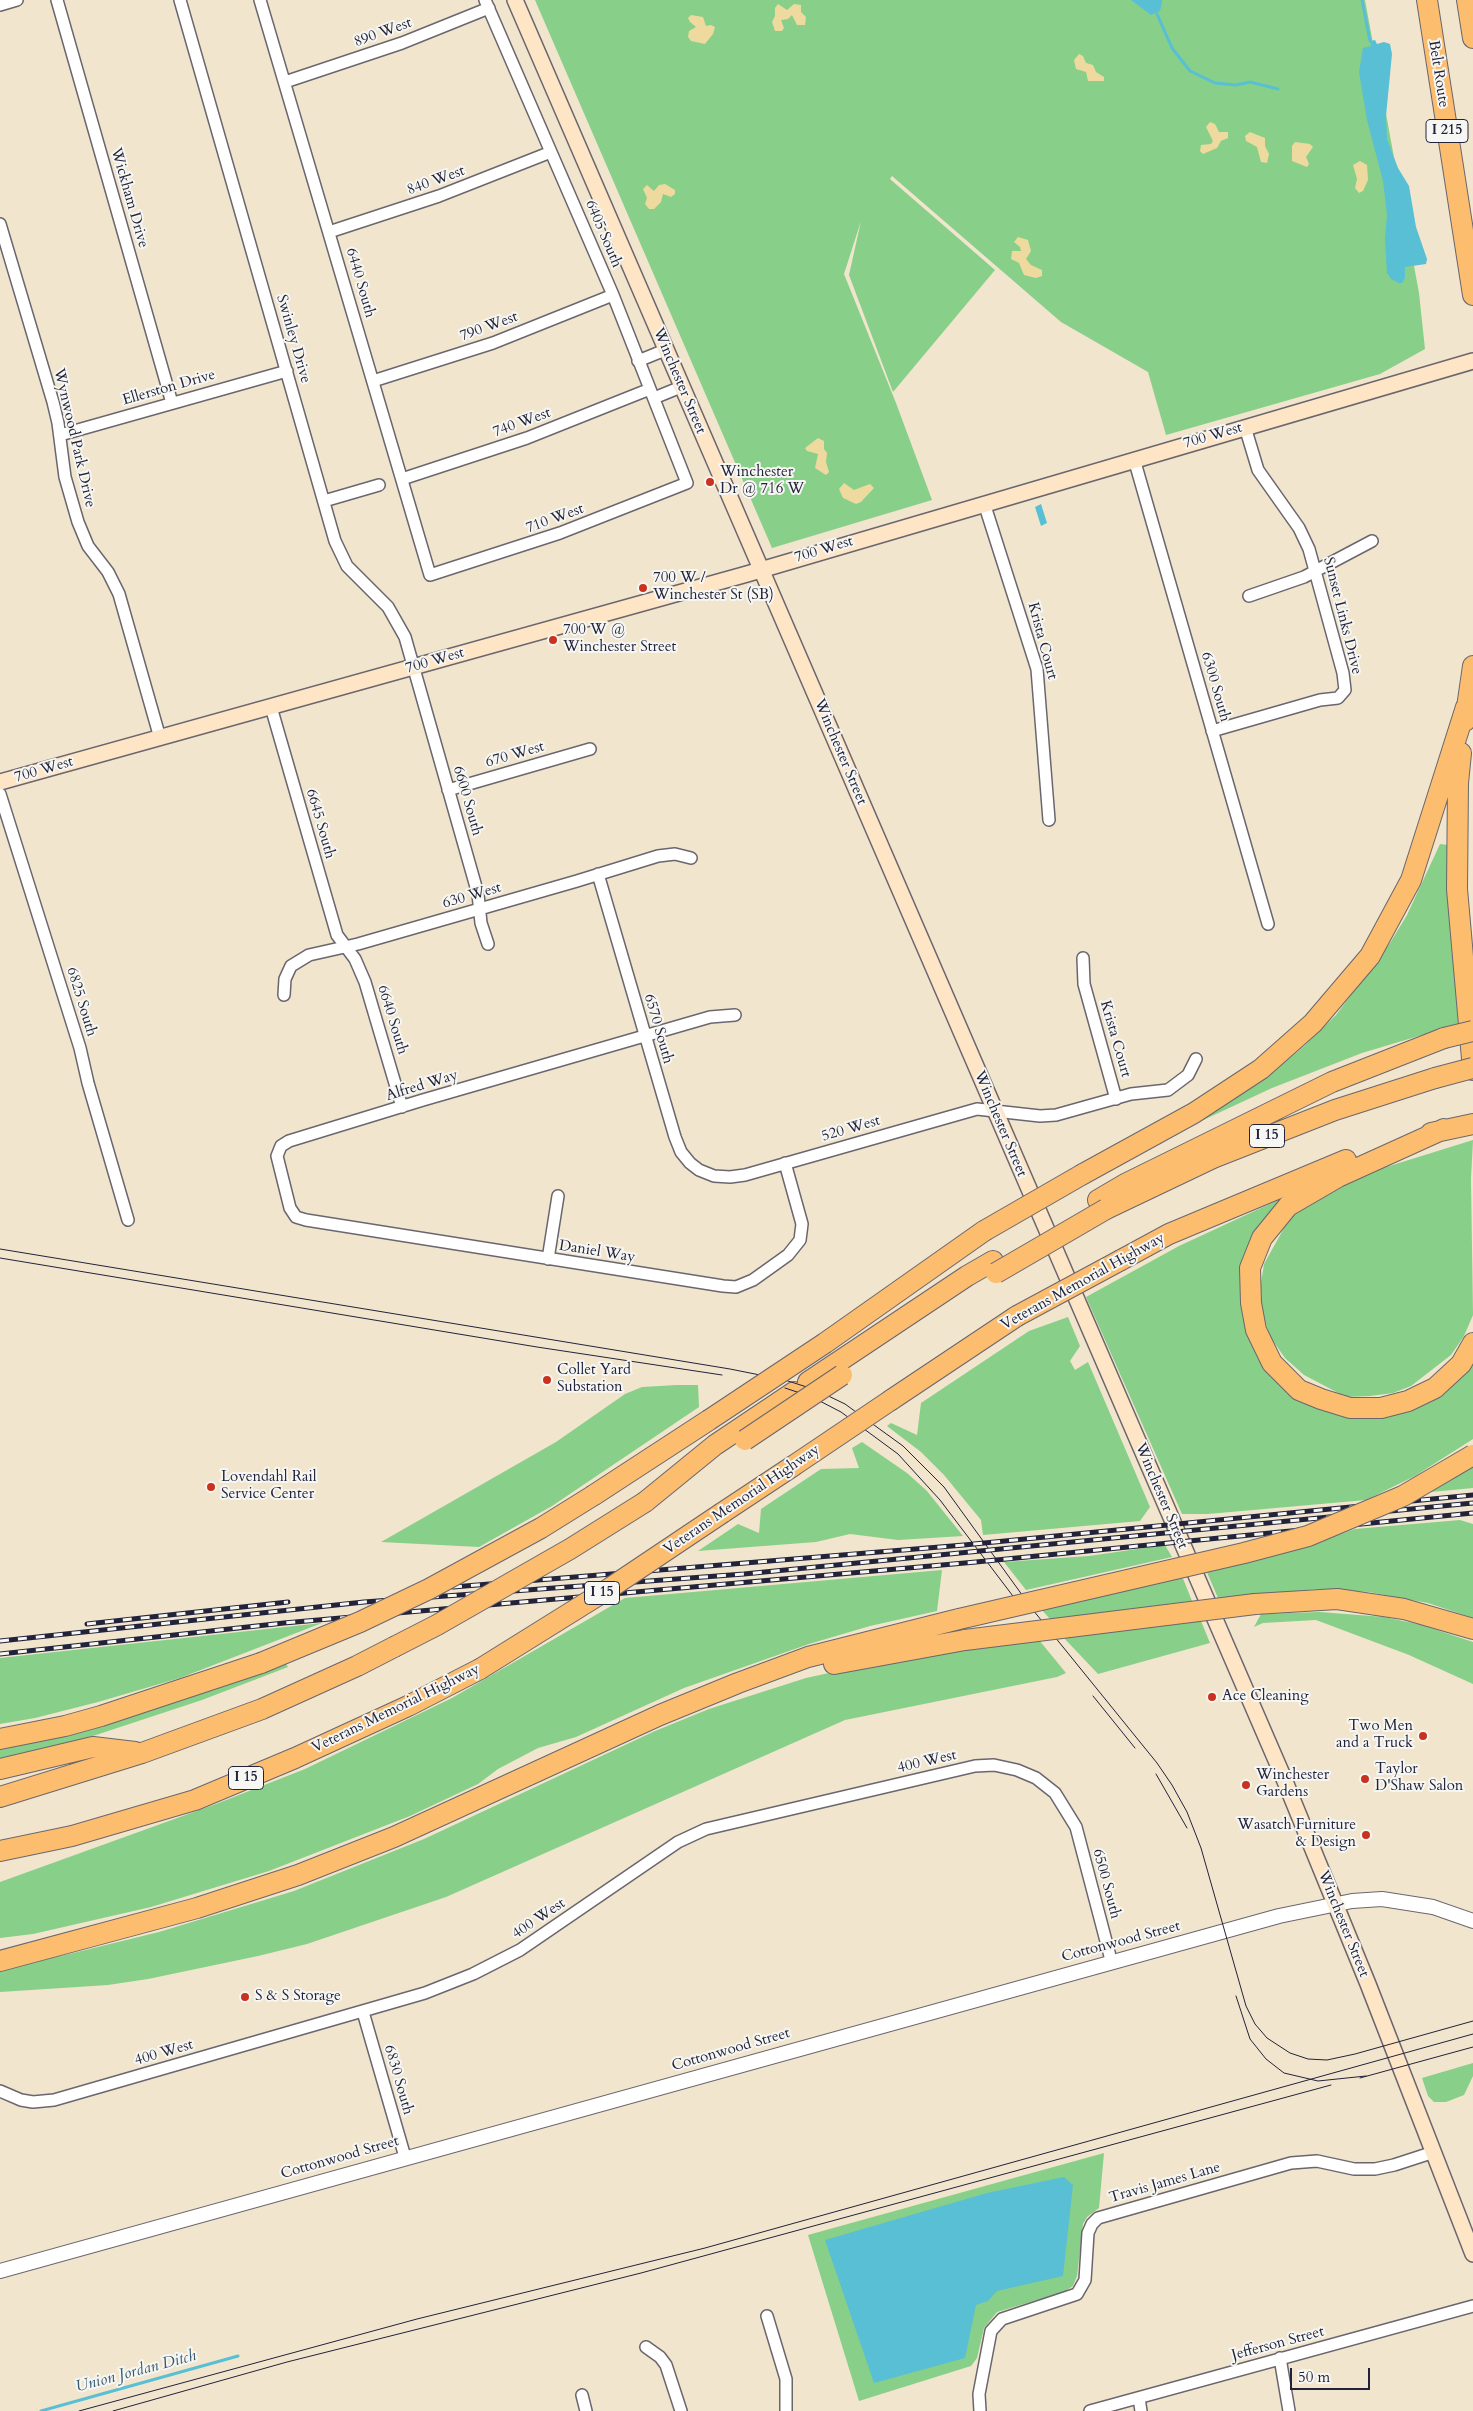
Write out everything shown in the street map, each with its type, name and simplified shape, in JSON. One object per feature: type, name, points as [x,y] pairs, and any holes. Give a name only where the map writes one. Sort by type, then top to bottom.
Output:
[{"type":"highway","name":"Belt Route","points":[[1427,0],[1473,296]]},
{"type":"highway","points":[[1467,0],[1473,38]]},
{"type":"highway","points":[[1473,666],[1466,707],[1458,783],[1457,889],[1473,1069]]},
{"type":"highway","points":[[0,1746],[138,1705],[261,1663],[360,1622],[429,1589],[541,1528],[594,1495],[824,1343],[984,1231],[1194,1113],[1261,1069],[1313,1023],[1370,956],[1411,880],[1466,707]]},
{"type":"highway","points":[[1102,1204],[1126,1183],[1332,1082],[1444,1038],[1473,1031]]},
{"type":"highway","name":"I 15","points":[[0,1797],[142,1753],[262,1709],[357,1666],[437,1625],[570,1549],[745,1440],[842,1375],[994,1267],[1102,1204],[1335,1110],[1435,1078],[1473,1069]]},
{"type":"highway","name":"Veterans Memorial Highway","points":[[0,1851],[72,1836],[195,1800],[304,1754],[408,1706],[480,1669],[610,1588],[1017,1316],[1169,1234],[1343,1161],[1444,1129],[1473,1124]]},
{"type":"highway","points":[[1444,1129],[1338,1177],[1288,1206],[1262,1238],[1250,1268],[1250,1303],[1256,1330],[1272,1363],[1299,1390],[1320,1400],[1350,1408],[1381,1408],[1408,1401],[1435,1388],[1461,1364],[1473,1343]]},
{"type":"highway","points":[[645,1502],[715,1445],[808,1382],[994,1267]]},
{"type":"highway","points":[[0,1961],[197,1908],[298,1875],[402,1833],[660,1715],[808,1657],[1308,1536],[1403,1496],[1473,1456]]},
{"type":"highway","points":[[738,1683],[965,1640],[1255,1604],[1337,1600],[1404,1609],[1473,1629]]},
{"type":"highway","points":[[0,1739],[65,1726]]},
{"type":"highway","points":[[0,1769],[93,1747],[142,1753]]},
{"type":"highway","points":[[0,1866],[195,1800]]},
{"type":"highway","points":[[0,1947],[110,1932]]},
{"type":"main road","name":"Winchester Street","points":[[515,0],[1282,1774],[1336,1905],[1473,2254]]},
{"type":"main road","name":"700 West","points":[[0,782],[761,570],[1473,361]]},
{"type":"street","points":[[0,5],[17,0]]},
{"type":"street","name":"Wickham Drive","points":[[57,0],[172,403]]},
{"type":"street","name":"Swinley Drive","points":[[180,0],[286,371],[342,558],[353,574],[383,601],[394,615],[405,637],[414,667]]},
{"type":"street","name":"6440 South","points":[[260,0],[430,575]]},
{"type":"street","name":"890 West","points":[[285,82],[402,43],[487,4]]},
{"type":"street","name":"6405 South","points":[[487,4],[613,295],[687,483]]},
{"type":"street","name":"840 West","points":[[329,232],[439,196],[551,152]]},
{"type":"street","name":"Wynwood Park Drive","points":[[0,224],[53,402],[60,434],[65,478],[80,531],[92,552],[112,578],[119,594],[160,738]]},
{"type":"street","name":"790 West","points":[[373,381],[493,343],[613,295]]},
{"type":"street","points":[[638,361],[665,350]]},
{"type":"street","name":"Ellerston Drive","points":[[60,434],[286,371]]},
{"type":"street","name":"740 West","points":[[402,479],[652,394],[682,387]]},
{"type":"street","name":"Sunset Links Drive","points":[[1212,731],[1320,700],[1338,698],[1345,690],[1343,673],[1315,570],[1299,528],[1258,470],[1245,427]]},
{"type":"street","name":"6300 South","points":[[1134,459],[1268,924]]},
{"type":"street","name":"710 West","points":[[430,575],[560,533],[687,483]]},
{"type":"street","points":[[324,501],[380,485]]},
{"type":"street","name":"Krista Court","points":[[984,503],[1036,669],[1049,820]]},
{"type":"street","points":[[1249,596],[1315,570],[1372,541]]},
{"type":"street","name":"6600 South","points":[[414,667],[478,894],[488,944]]},
{"type":"street","name":"6645 South","points":[[271,707],[337,934],[345,946]]},
{"type":"street","name":"670 West","points":[[448,790],[590,748]]},
{"type":"street","name":"6825 South","points":[[0,794],[80,1048],[88,1083],[128,1220]]},
{"type":"street","name":"630 West","points":[[284,995],[287,972],[296,961],[310,955],[480,909],[658,856],[675,854],[691,858]]},
{"type":"street","name":"6570 South","points":[[598,874],[645,1037],[681,1152],[699,1170],[714,1176]]},
{"type":"street","name":"6640 South","points":[[345,946],[355,959],[370,996],[402,1107]]},
{"type":"street","name":"Krista Court","points":[[1083,958],[1084,984],[1116,1099]]},
{"type":"street","name":"Alfred Way","points":[[296,1217],[290,1208],[278,1165],[278,1153],[281,1146],[293,1140],[710,1017],[735,1016]]},
{"type":"street","name":"520 West","points":[[714,1176],[730,1178],[977,1109],[995,1112],[1056,1115],[1131,1094],[1168,1090],[1188,1075],[1196,1059]]},
{"type":"street","name":"Daniel Way","points":[[296,1217],[723,1286],[742,1285],[788,1255],[800,1240],[802,1224],[785,1163]]},
{"type":"street","points":[[548,1259],[558,1196]]},
{"type":"street","name":"400 West","points":[[0,2091],[21,2100],[33,2102],[54,2100],[363,2012],[445,1986],[520,1950],[678,1842],[718,1825],[975,1766],[994,1765],[1017,1770],[1036,1778],[1055,1793],[1070,1815]]},
{"type":"street","name":"6500 South","points":[[1070,1815],[1076,1827],[1111,1960]]},
{"type":"street","name":"Cottonwood Street","points":[[0,2270],[1111,1960],[1279,1916],[1367,1900],[1400,1901],[1433,1907],[1473,1921]]},
{"type":"street","name":"6830 South","points":[[363,2012],[404,2156]]},
{"type":"street","name":"Travis James Lane","points":[[980,2411],[979,2394],[991,2331],[1002,2319],[1077,2294],[1085,2280],[1088,2233],[1092,2224],[1098,2218],[1291,2163],[1317,2162],[1354,2169],[1375,2169],[1434,2152]]},
{"type":"street","name":"Jefferson Street","points":[[1090,2411],[1473,2306]]},
{"type":"street","points":[[767,2316],[786,2379],[786,2411]]},
{"type":"street","points":[[646,2347],[660,2357],[666,2365],[682,2411]]},
{"type":"street","points":[[1280,2358],[1289,2411]]},
{"type":"street","points":[[582,2395],[586,2411]]},
{"type":"street","points":[[1139,2398],[1141,2411]]},
{"type":"green space","points":[[535,0],[1365,0],[1419,293],[1425,349],[1380,374],[1166,435],[1148,372],[1061,322],[892,176],[890,179],[995,270],[893,392],[849,275],[861,221],[844,274],[896,403],[932,500],[772,548]]},
{"type":"green space","points":[[1440,844],[1448,845],[1462,1023],[1362,1053],[1272,1088],[1184,1129],[1078,1189],[1076,1187],[1243,1093],[1273,1072],[1303,1047],[1336,1015],[1390,943],[1407,915]]},
{"type":"green space","points":[[1473,1140],[1471,1179],[1473,1315],[1464,1336],[1451,1355],[1411,1386],[1393,1393],[1346,1397],[1304,1375],[1285,1358],[1271,1338],[1264,1319],[1261,1302],[1264,1264],[1289,1219],[1303,1205],[1354,1179]]},
{"type":"green space","points":[[1289,1195],[1243,1285],[1281,1382],[1382,1416],[1473,1361],[1473,1439],[1415,1476],[1366,1500],[1208,1514],[1182,1514],[1086,1297],[1179,1246]]},
{"type":"green space","points":[[1068,1317],[1080,1346],[1070,1361],[1075,1370],[1088,1362],[1150,1507],[1140,1521],[983,1535],[981,1520],[944,1475],[921,1452],[887,1426],[891,1423],[917,1435],[921,1403],[1029,1331]]},
{"type":"green space","points":[[698,1385],[699,1407],[552,1506],[479,1547],[381,1542],[556,1442],[625,1394],[642,1387]]},
{"type":"green space","points":[[862,1442],[907,1473],[927,1491],[963,1536],[898,1540],[850,1534],[816,1542],[698,1551],[738,1524],[759,1533],[761,1509],[821,1469],[859,1468],[852,1448]]},
{"type":"green space","points":[[1473,1465],[1473,1488],[1431,1492],[1455,1478]]},
{"type":"green space","points":[[1460,1520],[1473,1524],[1473,1618],[1428,1603],[1369,1592],[1318,1589],[1218,1598],[1206,1570],[1315,1543],[1355,1529]]},
{"type":"green space","points":[[1165,1545],[1172,1557],[1026,1590],[1004,1562],[1089,1556]]},
{"type":"green space","points":[[942,1570],[937,1611],[870,1626],[809,1644],[684,1688],[576,1737],[538,1748],[498,1769],[478,1784],[410,1816],[269,1871],[151,1907],[33,1934],[0,1938],[0,1882],[216,1804],[305,1769],[452,1698],[625,1598]]},
{"type":"green space","points":[[1182,1576],[1192,1601],[1050,1619],[1041,1609]]},
{"type":"green space","points":[[1320,1612],[1384,1617],[1422,1625],[1473,1642],[1473,1684],[1409,1655],[1316,1620],[1263,1623],[1254,1627],[1261,1614]]},
{"type":"green space","points":[[1201,1621],[1210,1643],[1098,1674],[1064,1638]]},
{"type":"green space","points":[[322,1623],[180,1678],[98,1702],[35,1718],[0,1724],[0,1658]]},
{"type":"green space","points":[[1039,1640],[1066,1673],[1057,1677],[845,1720],[446,1897],[307,1944],[258,1956],[148,1979],[108,1985],[0,1992],[0,1967],[65,1955],[159,1932],[294,1891],[424,1839],[655,1731],[709,1709],[806,1678],[861,1666],[938,1653]]},
{"type":"green space","points":[[285,1662],[288,1667],[202,1700],[93,1736],[0,1759],[0,1750],[76,1733]]},
{"type":"green space","points":[[1473,2063],[1473,2076],[1464,2095],[1446,2102],[1434,2102],[1428,2096],[1422,2078]]},
{"type":"green space","points":[[1104,2153],[1099,2208],[1087,2217],[1083,2224],[1077,2276],[1073,2286],[1064,2292],[997,2312],[984,2328],[977,2358],[971,2366],[859,2401],[808,2235]]},
{"type":"sand","points":[[778,4],[787,10],[794,4],[801,5],[801,12],[806,17],[805,25],[797,25],[792,15],[788,19],[781,20],[784,28],[782,31],[775,31],[772,22],[775,16],[775,8]]},
{"type":"sand","points":[[691,15],[703,17],[706,26],[711,25],[715,27],[713,34],[705,44],[691,41],[688,37],[689,31],[696,27],[688,18]]},
{"type":"sand","points":[[1079,54],[1083,56],[1086,63],[1093,65],[1096,72],[1104,77],[1104,81],[1088,81],[1086,72],[1076,69],[1074,60]]},
{"type":"sand","points":[[1210,122],[1215,124],[1219,132],[1228,132],[1228,138],[1221,141],[1217,148],[1203,154],[1200,151],[1201,145],[1211,144],[1213,141],[1206,127]]},
{"type":"sand","points":[[1250,132],[1265,138],[1265,146],[1269,154],[1267,163],[1261,162],[1257,147],[1246,141],[1245,136]]},
{"type":"sand","points":[[1295,142],[1310,144],[1313,147],[1306,157],[1309,164],[1307,167],[1292,161],[1292,146]]},
{"type":"sand","points":[[1360,161],[1367,165],[1368,180],[1363,191],[1359,193],[1355,188],[1357,179],[1353,165]]},
{"type":"sand","points":[[665,184],[675,190],[675,194],[671,197],[663,194],[661,202],[654,209],[649,209],[645,204],[647,198],[643,189],[647,185],[654,191],[659,185]]},
{"type":"sand","points":[[1018,237],[1028,240],[1031,251],[1026,259],[1031,265],[1042,270],[1042,276],[1036,278],[1024,275],[1019,263],[1011,259],[1012,251],[1021,251],[1020,247],[1014,242]]},
{"type":"sand","points":[[818,438],[824,441],[824,449],[827,453],[826,462],[829,472],[826,475],[815,468],[818,454],[807,451],[805,448]]},
{"type":"sand","points":[[844,483],[854,490],[870,484],[874,488],[861,502],[856,504],[843,498],[839,489]]},
{"type":"water","points":[[1131,0],[1162,0],[1162,3],[1160,11],[1151,15]]},
{"type":"water","points":[[1375,40],[1377,44],[1384,42],[1390,44],[1392,54],[1386,116],[1387,139],[1398,168],[1409,186],[1416,227],[1427,259],[1426,264],[1405,267],[1405,278],[1402,283],[1391,279],[1387,273],[1385,239],[1387,215],[1383,181],[1367,120],[1359,72],[1363,48],[1371,46],[1370,41]]},
{"type":"water","points":[[1041,504],[1047,523],[1041,526],[1035,507]]},
{"type":"water","points":[[1064,2177],[1073,2185],[1063,2276],[997,2291],[988,2301],[976,2305],[965,2358],[874,2383],[825,2240],[987,2193]]},
{"type":"waterway","points":[[1362,0],[1370,41]]},
{"type":"waterway","points":[[1157,14],[1172,48],[1190,71],[1215,83],[1236,85],[1250,82],[1278,89]]},
{"type":"waterway","name":"Union Jordan Ditch","points":[[41,2411],[238,2356]]},
{"type":"tram line","points":[[0,1249],[730,1369],[785,1380],[816,1390],[845,1404],[903,1446],[944,1487],[1033,1610],[1157,1763],[1172,1785],[1187,1812],[1201,1848],[1246,2006],[1255,2024],[1267,2038],[1290,2053],[1308,2059],[1327,2060],[1473,2021]]},
{"type":"tram line","points":[[0,1258],[537,1347],[722,1375]]},
{"type":"tram line","points":[[785,1388],[812,1397],[841,1412],[898,1454],[940,1500],[1022,1608]]},
{"type":"tram line","points":[[1093,1696],[1135,1748]]},
{"type":"tram line","points":[[1156,1774],[1187,1828]]},
{"type":"tram line","points":[[1236,1996],[1250,2039],[1266,2059],[1284,2073],[1318,2081],[1366,2076]]},
{"type":"tram line","points":[[79,2411],[417,2319],[705,2248],[1473,2034]]},
{"type":"tram line","points":[[1360,2078],[1473,2047]]},
{"type":"tram line","points":[[113,2411],[287,2362],[641,2273],[1331,2085]]},
{"type":"railway","points":[[453,1587],[964,1545],[1473,1495]]},
{"type":"railway","points":[[0,1641],[364,1602],[744,1574],[1473,1503]]},
{"type":"railway","points":[[0,1654],[284,1623],[976,1562],[1473,1513]]},
{"type":"railway","points":[[87,1624],[288,1602]]},
{"type":"place","name":"Winchester Dr @ 716 W","points":[[710,482]]},
{"type":"place","name":"700 W / Winchester St (SB)","points":[[643,588]]},
{"type":"place","name":"700 W @ Winchester Street","points":[[553,640]]},
{"type":"place","name":"Collet Yard Substation","points":[[547,1380]]},
{"type":"place","name":"Lovendahl Rail Service Center","points":[[211,1487]]},
{"type":"place","name":"Ace Cleaning","points":[[1212,1697]]},
{"type":"place","name":"Two Men and a Truck","points":[[1423,1736]]},
{"type":"place","name":"Taylor D'Shaw Salon","points":[[1365,1779]]},
{"type":"place","name":"Winchester Gardens","points":[[1246,1785]]},
{"type":"place","name":"Wasatch Furniture & Design","points":[[1366,1835]]},
{"type":"place","name":"S & S Storage","points":[[245,1997]]}]
